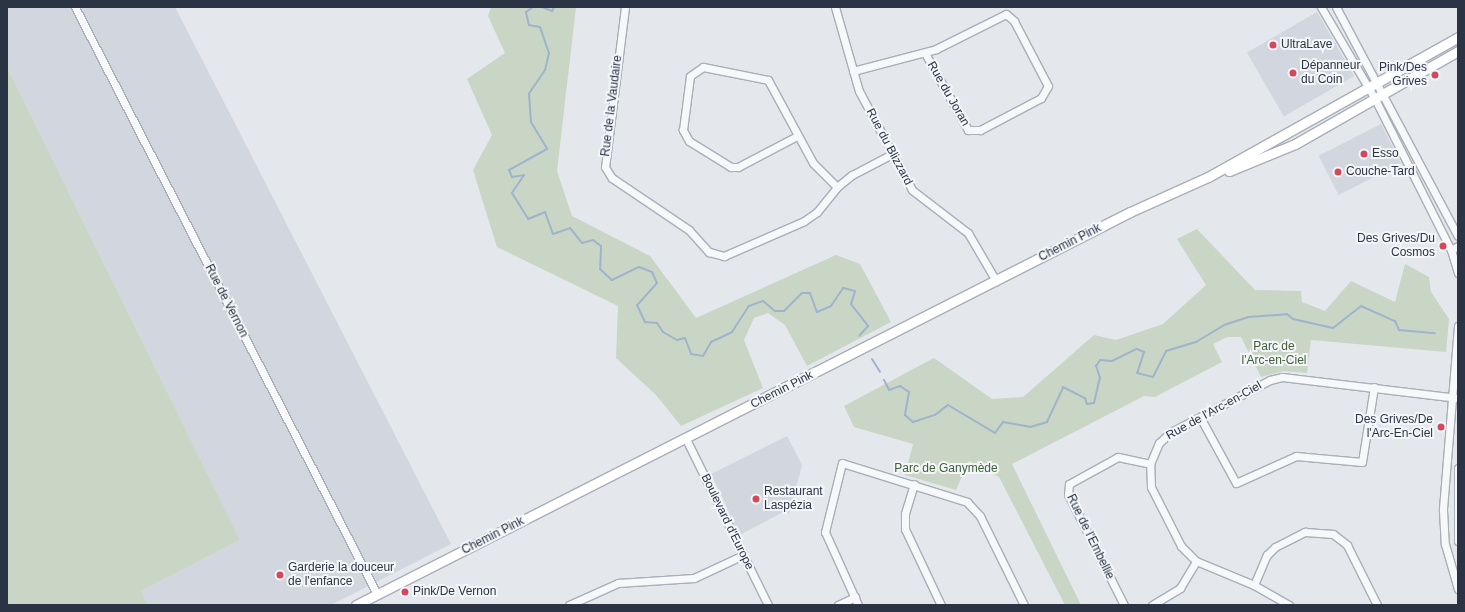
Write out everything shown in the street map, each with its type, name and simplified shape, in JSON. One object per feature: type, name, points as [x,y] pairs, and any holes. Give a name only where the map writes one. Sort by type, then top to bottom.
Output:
[{"type":"main road","name":"Chemin Pink","points":[[1208,177],[1379,83],[1458,37]]},
{"type":"main road","name":"Chemin Pink","points":[[356,605],[686,439],[1130,212],[1208,177],[1281,151],[1385,94],[1458,51]]},
{"type":"street","name":"Rue de Vernon","points":[[75,7],[377,594]]},
{"type":"street","name":"Rue de la Vaudaire","points":[[625,7],[605,168],[612,178],[689,230],[709,252],[724,256],[804,221],[817,212],[837,187],[892,154]]},
{"type":"street","name":"Rue du Blizzard","points":[[835,7],[859,91],[912,190],[968,233],[996,281]]},
{"type":"street","points":[[1321,7],[1375,99],[1451,250],[1458,273]]},
{"type":"street","points":[[1336,7],[1385,94],[1458,236]]},
{"type":"street","name":"Rue du Joran","points":[[853,71],[925,53],[1006,14],[1014,21],[1048,86],[1041,98],[980,130],[968,130],[925,53]]},
{"type":"street","points":[[797,136],[738,167],[731,167],[689,141],[683,130],[690,76],[703,67],[762,76],[813,163],[837,187]]},
{"type":"street","points":[[1451,250],[1458,246]]},
{"type":"street","points":[[1458,326],[1455,398],[1444,534],[1458,589]]},
{"type":"street","name":"Rue de l'Arc-en-Ciel","points":[[1289,605],[1254,585],[1196,561],[1172,531],[1151,487],[1150,464],[1164,437],[1270,380],[1282,378],[1374,387],[1455,398]]},
{"type":"street","points":[[1200,417],[1236,483],[1296,456],[1362,462],[1374,387]]},
{"type":"street","name":"Boulevard d'Europe","points":[[686,439],[768,605]]},
{"type":"street","name":"Rue de l'Embellie","points":[[1124,605],[1068,494],[1069,484],[1118,457],[1150,464]]},
{"type":"street","points":[[858,605],[825,532],[842,463],[959,497],[974,508],[1024,605]]},
{"type":"street","points":[[1458,468],[1458,541]]},
{"type":"street","points":[[914,484],[905,514],[905,529],[941,605]]},
{"type":"street","points":[[1254,585],[1267,555],[1275,547],[1306,532],[1333,534],[1347,545],[1377,605]]},
{"type":"street","points":[[568,605],[618,583],[694,578],[743,554]]},
{"type":"street","points":[[1152,605],[1180,588],[1196,561]]},
{"type":"street","points":[[838,605],[854,597]]},
{"type":"shaded area","points":[[7,7],[175,7],[451,544],[331,605],[148,605],[141,591],[240,540],[7,67]]},
{"type":"shaded area","points":[[1317,12],[1354,76],[1284,117],[1247,52]]},
{"type":"shaded area","points":[[1381,124],[1401,163],[1339,195],[1319,156]]},
{"type":"shaded area","points":[[787,436],[802,465],[789,514],[783,512],[740,535],[711,474]]},
{"type":"green space","points":[[491,7],[576,7],[557,171],[572,216],[650,256],[696,318],[836,255],[860,264],[891,322],[807,366],[785,325],[768,313],[754,318],[744,340],[763,388],[681,426],[656,395],[616,358],[618,306],[497,247],[473,170],[492,135],[467,79],[505,53],[488,16]]},
{"type":"green space","points":[[7,67],[240,540],[141,591],[148,605],[7,605]]},
{"type":"green space","points":[[1197,229],[1255,290],[1301,291],[1302,302],[1325,311],[1351,281],[1395,302],[1405,264],[1429,277],[1431,292],[1449,319],[1446,352],[1311,340],[1307,373],[1284,371],[1261,377],[1241,337],[1227,337],[1213,344],[1222,362],[1155,397],[1144,396],[1012,464],[1081,605],[1065,605],[999,477],[969,461],[956,490],[905,475],[913,444],[854,427],[844,406],[934,358],[992,399],[1023,397],[1094,335],[1116,340],[1163,324],[1206,285],[1177,239]]},
{"type":"waterway","points":[[533,7],[526,12],[529,25],[540,27],[549,53],[545,70],[529,94],[531,122],[547,149],[509,170],[512,177],[524,175],[512,193],[528,219],[545,212],[553,234],[570,228],[582,243],[593,240],[601,246],[600,269],[612,280],[639,267],[652,272],[657,283],[637,305],[645,322],[657,323],[663,332],[677,340],[685,338],[691,354],[703,356],[711,342],[732,332],[749,306],[763,301],[775,311],[784,311],[802,293],[810,293],[817,312],[831,306],[843,288],[855,291],[851,304],[868,326],[859,336]]},
{"type":"waterway","points":[[542,7],[552,11],[554,7]]},
{"type":"waterway","points":[[884,380],[889,390],[900,386],[909,392],[905,415],[913,422],[935,415],[948,405],[995,433],[1003,422],[1030,427],[1047,422],[1063,387],[1085,398],[1087,404],[1094,403],[1100,378],[1096,366],[1100,360],[1112,361],[1137,349],[1144,352],[1137,373],[1153,377],[1166,351],[1196,342],[1224,325],[1248,317],[1287,314],[1293,319],[1333,328],[1361,306],[1395,321],[1399,330],[1435,333]]},
{"type":"waterway","points":[[872,359],[880,372]]},
{"type":"place","name":"UltraLave","points":[[1273,45]]},
{"type":"place","name":"Dépanneur du Coin","points":[[1293,73]]},
{"type":"place","name":"Pink/Des Grives","points":[[1435,75]]},
{"type":"place","name":"Esso","points":[[1364,154]]},
{"type":"place","name":"Couche-Tard","points":[[1338,172]]},
{"type":"place","name":"Des Grives/Du Cosmos","points":[[1443,246]]},
{"type":"place","name":"Des Grives/De l'Arc-En-Ciel","points":[[1441,427]]},
{"type":"place","name":"Restaurant Laspézia","points":[[756,499]]},
{"type":"place","name":"Garderie la douceur de l'enfance","points":[[280,575]]},
{"type":"place","name":"Pink/De Vernon","points":[[405,592]]},
{"type":"park label","name":"Parc de l'Arc-en-Ciel","points":[[1274,354]]},
{"type":"park label","name":"Parc de Ganymède","points":[[946,469]]}]
